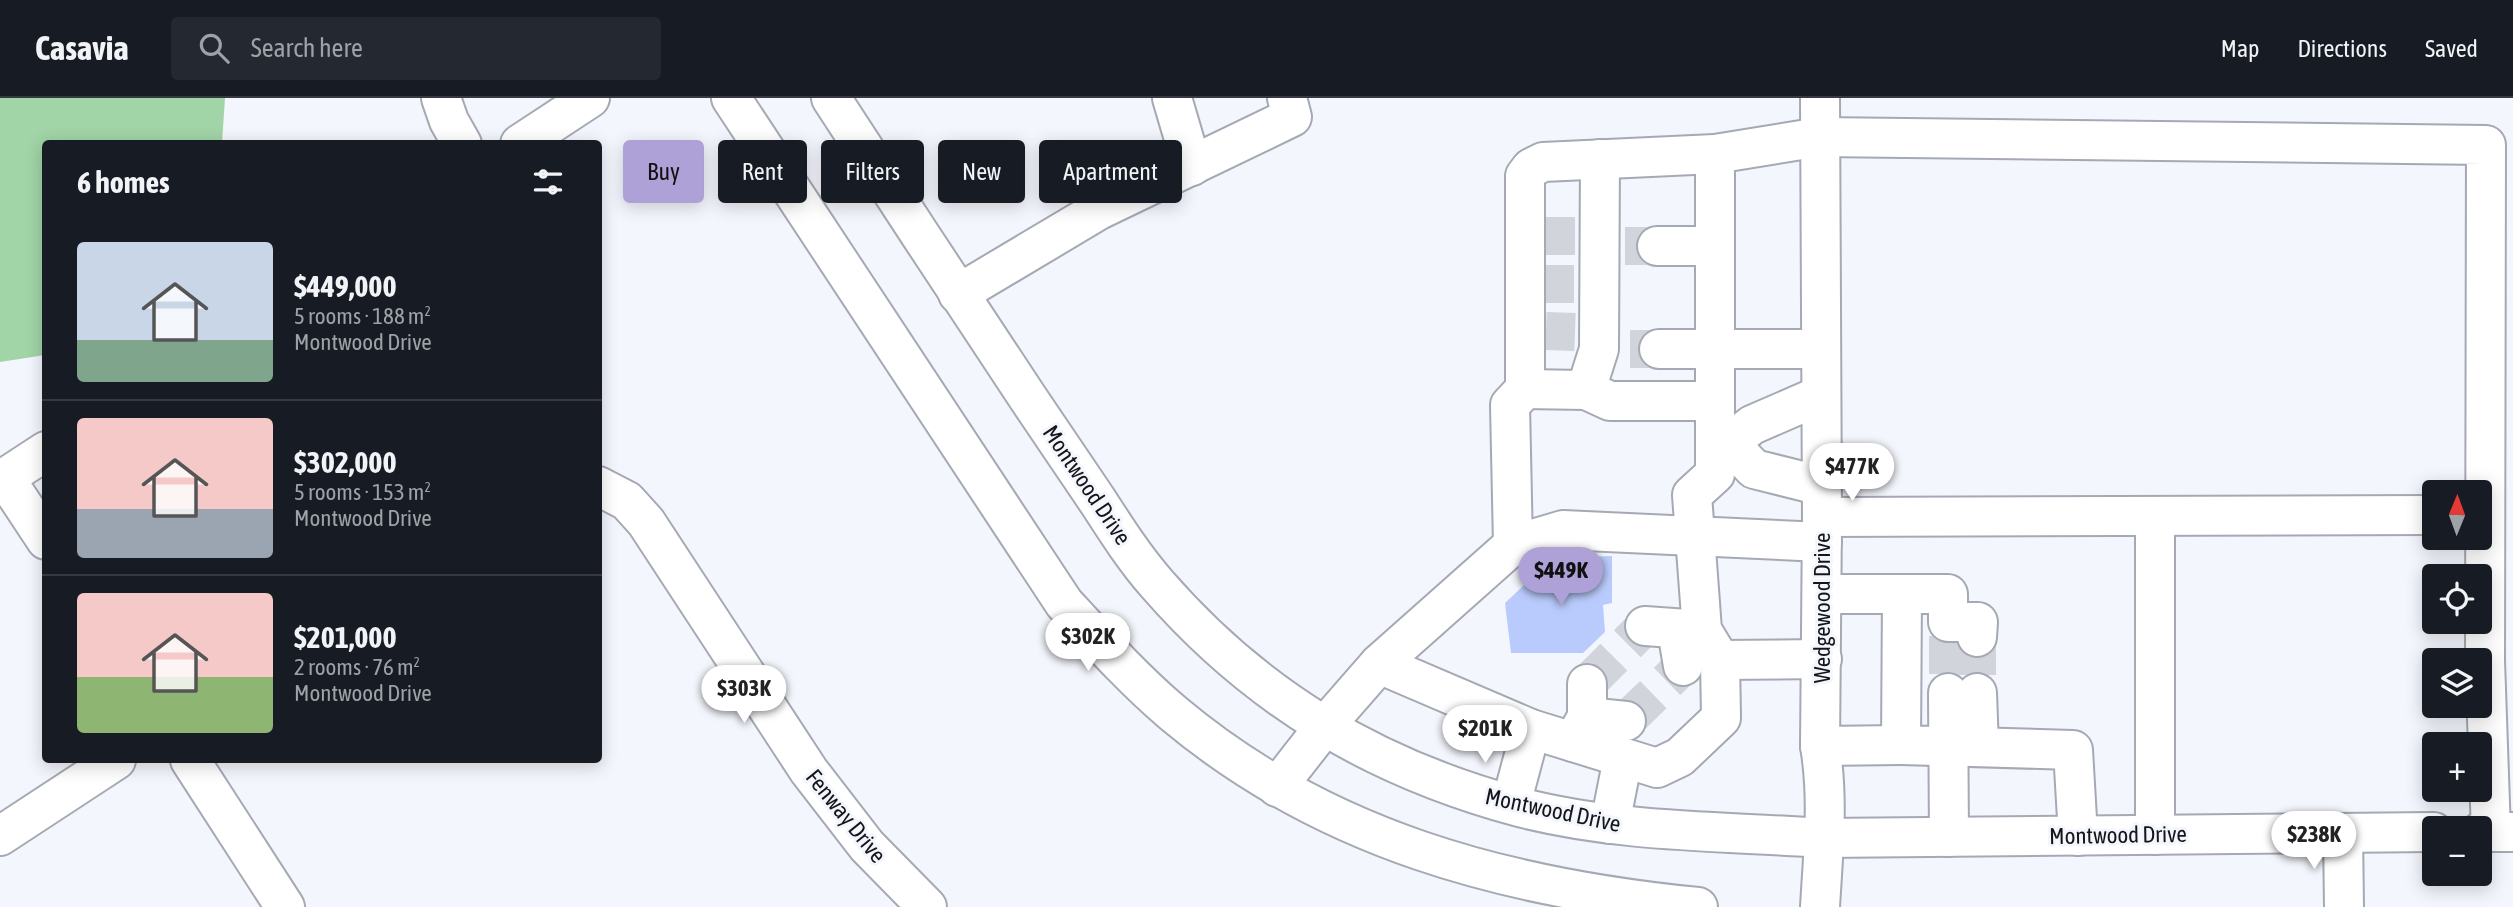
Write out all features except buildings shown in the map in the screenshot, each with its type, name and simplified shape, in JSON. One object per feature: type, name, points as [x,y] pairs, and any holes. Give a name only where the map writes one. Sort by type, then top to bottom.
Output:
[{"type":"main road","points":[[441,98],[460,140]]},
{"type":"main road","points":[[526,140],[590,98]]},
{"type":"main road","points":[[731,98],[1064,603],[1121,665],[1173,713],[1277,787],[1365,832],[1436,857],[1562,889],[1635,901],[1698,907]]},
{"type":"main road","name":"Montwood Drive","points":[[831,98],[958,294],[1124,541],[1156,583],[1219,649],[1269,691],[1324,727],[1405,769],[1511,804],[1610,824],[1684,831],[1824,838],[2422,832]]},
{"type":"main road","points":[[1172,98],[1192,166]]},
{"type":"main road","points":[[958,294],[1099,210],[1292,117],[1287,98]]},
{"type":"main road","name":"Wedgewood Drive","points":[[1820,98],[1820,747],[1823,764],[1824,838],[1820,907]]},
{"type":"main road","points":[[1715,246],[1589,240],[1525,176],[1543,162],[1715,154],[1820,137],[2486,145],[2482,480]]},
{"type":"main road","points":[[1379,664],[1531,729],[1583,714],[1624,740],[1657,768],[1681,757],[1721,718],[1685,642],[1696,536],[1692,495],[1715,474],[1722,442],[1716,401],[1715,154]]},
{"type":"main road","points":[[1561,284],[1589,240],[1600,159]]},
{"type":"main road","points":[[1561,284],[1589,240]]},
{"type":"main road","points":[[1561,284],[1590,339],[1586,390]]},
{"type":"main road","points":[[1561,284],[1590,339]]},
{"type":"main road","points":[[1513,545],[1510,405],[1525,389],[1590,339],[1715,348],[1821,349]]},
{"type":"main road","points":[[1525,389],[1586,390],[1610,401],[1716,401]]},
{"type":"main road","points":[[1722,442],[1752,425],[1821,395]]},
{"type":"main road","points":[[1722,442],[1754,469],[1822,515]]},
{"type":"main road","points":[[42,454],[2,479],[42,534]]},
{"type":"main road","name":"Fenway Drive","points":[[602,488],[627,501],[646,522],[809,771],[867,846],[927,907]]},
{"type":"main road","points":[[1277,787],[1324,727],[1379,664],[1513,545],[1563,530],[1696,536],[1822,515],[2422,515]]},
{"type":"main road","points":[[2155,516],[2155,835]]},
{"type":"main road","points":[[2483,550],[2495,832]]},
{"type":"main road","points":[[1822,594],[1948,594],[1958,632]]},
{"type":"main road","points":[[1901,745],[1902,594]]},
{"type":"main road","points":[[1685,642],[1822,659]]},
{"type":"main road","points":[[1949,836],[1963,747],[1963,693]]},
{"type":"main road","points":[[1511,804],[1531,729]]},
{"type":"main road","points":[[1610,824],[1624,740]]},
{"type":"main road","points":[[1820,747],[1901,745],[2073,750],[2078,836]]},
{"type":"main road","points":[[0,836],[111,763]]},
{"type":"main road","points":[[192,763],[285,907]]},
{"type":"main road","points":[[2343,833],[2344,907]]},
{"type":"green space","points":[[0,98],[225,98],[222,140],[42,140],[42,355],[0,362]]},
{"type":"tunnel","points":[[1543,236],[1575,236]]},
{"type":"tunnel","points":[[1625,246],[1657,246]]},
{"type":"tunnel","points":[[1545,284],[1574,284]]},
{"type":"tunnel","points":[[1546,331],[1575,332]]},
{"type":"tunnel","points":[[1630,349],[1659,349]]},
{"type":"tunnel","points":[[1587,684],[1645,626]]},
{"type":"tunnel","points":[[1948,636],[1948,693]]},
{"type":"tunnel","points":[[1977,637],[1977,693]]},
{"type":"tunnel","points":[[1626,721],[1683,666]]}]
